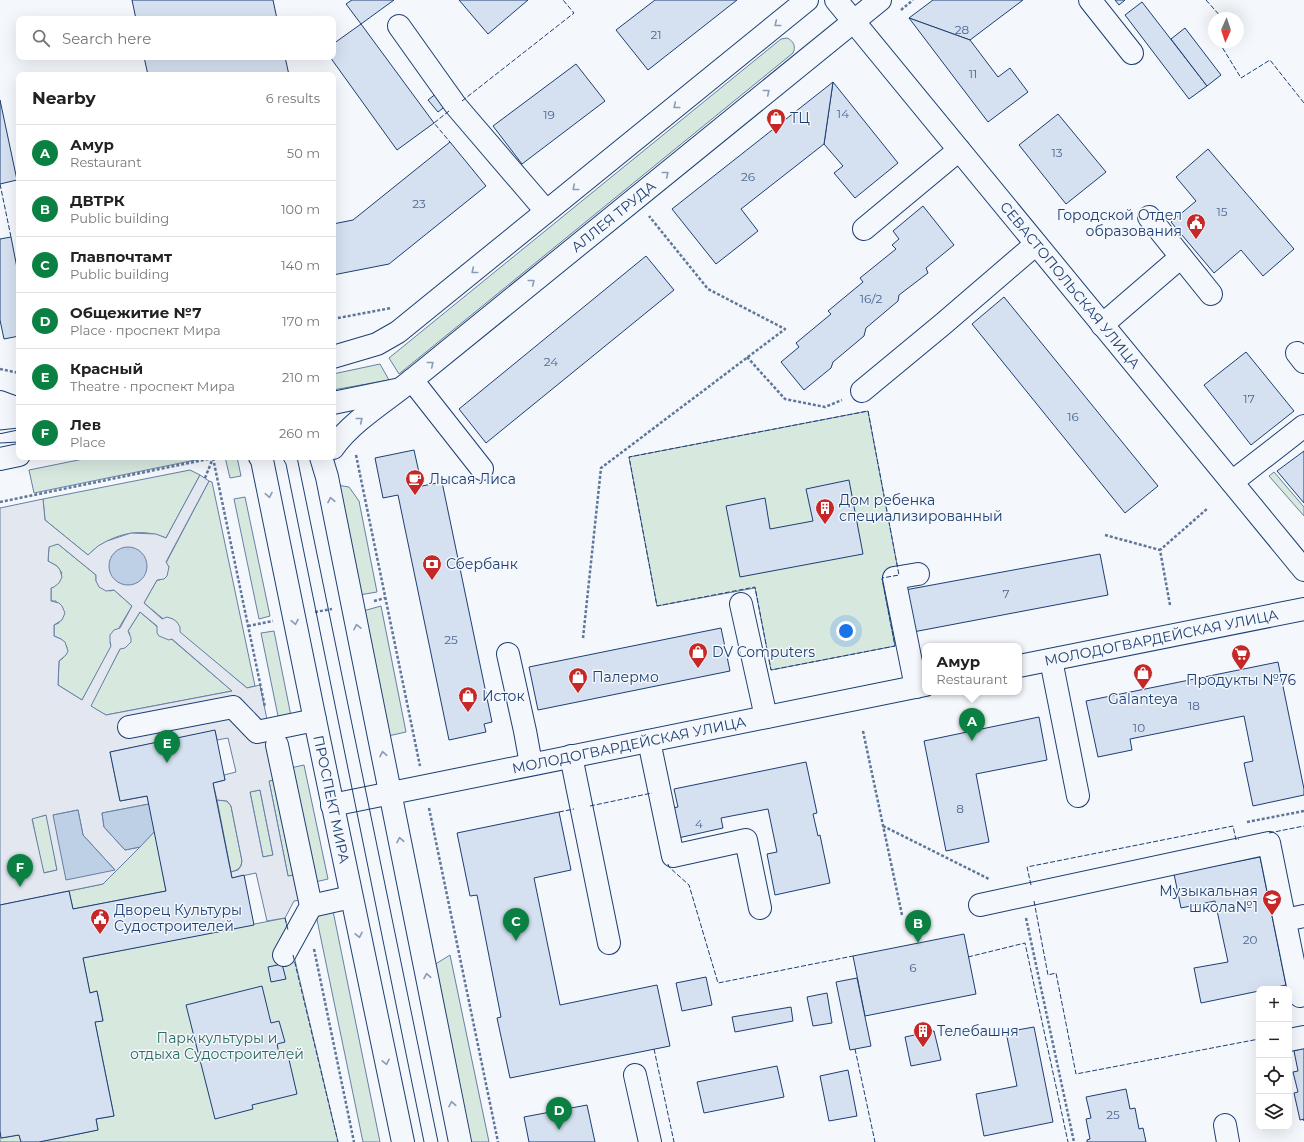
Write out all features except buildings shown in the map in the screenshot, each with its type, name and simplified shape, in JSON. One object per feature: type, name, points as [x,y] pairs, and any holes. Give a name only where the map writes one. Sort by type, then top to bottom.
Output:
[{"type":"main road","points":[[336,356],[377,344],[398,332],[807,0]]},
{"type":"main road","name":"СЕВАСТОПОЛЬСКАЯ УЛИЦА","points":[[836,0],[1304,570]]},
{"type":"main road","name":"АЛЛЕЯ ТРУДА","points":[[336,402],[406,384],[880,0]]},
{"type":"main road","points":[[1090,0],[1132,52]]},
{"type":"main road","points":[[400,26],[456,106],[546,212]]},
{"type":"main road","points":[[864,229],[959,150]]},
{"type":"main road","points":[[1149,216],[1211,294]]},
{"type":"main road","points":[[862,391],[1036,244]]},
{"type":"main road","points":[[1102,325],[1181,257]]},
{"type":"main road","points":[[336,444],[348,430],[406,384],[482,469]]},
{"type":"main road","points":[[0,402],[16,408]]},
{"type":"main road","points":[[0,422],[16,419]]},
{"type":"main road","points":[[1232,482],[1304,426]]},
{"type":"main road","name":"ПРОСПЕКТ МИРА","points":[[262,460],[351,897],[403,1142]]},
{"type":"main road","points":[[325,464],[460,1142]]},
{"type":"main road","points":[[918,574],[894,578],[921,686]]},
{"type":"main road","points":[[741,604],[766,717]]},
{"type":"main road","name":"МОЛОДОГВАРДЕЙСКАЯ УЛИЦА","points":[[1022,665],[1304,609]]},
{"type":"main road","points":[[508,654],[531,764]]},
{"type":"main road","points":[[1051,660],[1078,796]]},
{"type":"main road","name":"МОЛОДОГВАРДЕЙСКАЯ УЛИЦА","points":[[332,804],[921,686]]},
{"type":"main road","points":[[129,727],[233,707],[257,732],[273,737],[315,720]]},
{"type":"main road","points":[[273,737],[311,906],[284,955]]},
{"type":"main road","points":[[649,740],[673,856],[746,840],[760,908]]},
{"type":"main road","points":[[572,756],[609,943]]},
{"type":"main road","points":[[980,905],[1269,843],[1294,918],[1300,996]]},
{"type":"main road","points":[[311,906],[351,897]]},
{"type":"main road","points":[[1292,1039],[1304,1037]]},
{"type":"main road","points":[[635,1075],[650,1142]]},
{"type":"path","points":[[583,638],[601,468],[785,329],[708,289],[646,213]]},
{"type":"path","points":[[748,358],[785,399],[825,407],[862,391]]},
{"type":"path","points":[[0,369],[16,372]]},
{"type":"path","points":[[0,502],[203,460]]},
{"type":"path","points":[[205,478],[212,460]]},
{"type":"path","points":[[213,460],[273,737]]},
{"type":"path","points":[[42,493],[43,499]]},
{"type":"path","points":[[1160,550],[1208,508]]},
{"type":"path","points":[[1105,535],[1160,550]]},
{"type":"path","points":[[1160,550],[1170,605]]},
{"type":"path","points":[[248,626],[269,622]]},
{"type":"path","points":[[864,731],[902,915]]},
{"type":"path","points":[[1247,822],[1304,811]]},
{"type":"path","points":[[884,826],[1022,896],[1074,1142]]},
{"type":"path","points":[[314,946],[354,1142]]},
{"type":"green space","points":[[787,38],[794,44],[793,53],[399,374],[389,358],[781,39]]},
{"type":"green space","points":[[380,364],[389,380],[336,389],[336,373]]},
{"type":"green space","points":[[868,411],[899,575],[882,579],[895,646],[771,670],[755,588],[657,606],[629,457]]},
{"type":"green space","points":[[78,460],[195,460],[34,493],[29,470]]},
{"type":"green space","points":[[226,460],[238,460],[241,476],[230,478]]},
{"type":"green space","points":[[190,470],[200,475],[166,538],[155,534],[145,533],[124,534],[105,542],[88,555],[45,520],[43,499]]},
{"type":"green space","points":[[1274,472],[1304,507],[1304,516],[1269,476]]},
{"type":"green space","points":[[209,481],[212,482],[255,686],[247,688],[144,603],[157,580],[160,580],[169,567],[166,563]]},
{"type":"green space","points":[[337,485],[349,487],[359,501],[377,592],[359,595]]},
{"type":"green space","points":[[245,497],[270,616],[259,619],[234,499]]},
{"type":"green space","points":[[58,544],[96,575],[96,581],[110,591],[114,590],[132,606],[110,643],[112,646],[82,700],[58,685],[59,661],[63,658],[67,647],[61,639],[54,636],[54,625],[59,623],[56,601],[51,601],[51,587],[54,587],[62,573],[57,566],[48,561],[49,546]]},
{"type":"green space","points":[[381,606],[406,732],[388,736],[363,611]]},
{"type":"green space","points":[[140,612],[232,691],[106,715],[90,706],[120,649],[130,634],[128,631]]},
{"type":"green space","points":[[274,631],[292,721],[278,716],[261,633]]},
{"type":"green space","points":[[304,765],[328,879],[311,883],[286,769]]},
{"type":"green space","points":[[275,780],[294,875],[288,876],[269,781]]},
{"type":"green space","points":[[260,790],[273,855],[263,857],[250,792]]},
{"type":"green space","points":[[217,800],[227,801],[231,806],[242,861],[239,868],[231,872]]},
{"type":"green space","points":[[47,815],[57,870],[43,873],[32,818]]},
{"type":"green space","points":[[155,831],[166,891],[73,909],[69,891],[103,884]]},
{"type":"green space","points":[[332,906],[380,1142],[363,1142],[315,910]]},
{"type":"green space","name":"Парк культуры и отдыха Судостроителей","points":[[285,918],[338,1142],[39,1142],[98,1130],[96,1119],[114,1116],[95,1022],[103,1020],[97,991],[90,993],[83,958]]},
{"type":"green space","points":[[450,955],[489,1142],[470,1142],[434,965]]},
{"type":"green space","points":[[0,1131],[1,1138],[19,1135],[21,1142],[0,1142]]},
{"type":"shaded area","points":[[200,475],[209,481],[166,562],[169,567],[167,576],[164,579],[157,580],[144,603],[162,619],[167,617],[177,622],[180,627],[180,632],[247,688],[260,685],[279,779],[269,781],[288,876],[294,875],[307,899],[294,901],[285,918],[267,921],[256,873],[232,878],[231,872],[238,870],[242,861],[231,806],[227,801],[217,800],[213,783],[225,780],[224,775],[236,772],[228,738],[217,740],[215,731],[110,752],[120,801],[147,796],[149,804],[102,813],[104,827],[125,850],[140,847],[103,884],[0,905],[0,508],[43,499],[45,520],[88,555],[98,546],[107,541],[131,533],[156,534],[166,538]],"holes":[[[58,544],[96,575],[96,581],[99,587],[106,591],[114,590],[132,606],[120,628],[114,630],[110,635],[111,646],[82,700],[58,685],[59,661],[68,651],[65,642],[54,636],[54,625],[62,620],[65,613],[59,603],[51,601],[51,588],[59,583],[62,577],[57,566],[48,561],[49,547]],[[140,612],[157,626],[157,633],[159,636],[169,640],[172,639],[232,691],[106,715],[91,706],[120,649],[125,648],[131,642],[128,631]],[[260,790],[273,855],[263,857],[250,792]],[[78,810],[83,835],[115,870],[53,815]],[[46,815],[57,870],[44,873],[32,819]]]},
{"type":"water","points":[[124,547],[132,547],[139,550],[144,555],[147,566],[144,577],[139,582],[132,585],[124,585],[117,582],[112,577],[109,570],[109,562],[112,555],[117,550]]},
{"type":"water","points":[[149,804],[155,831],[140,847],[125,850],[104,827],[102,813]]},
{"type":"water","points":[[78,810],[83,835],[115,870],[66,880],[53,815]]},
{"type":"tram line","points":[[0,430],[16,428]]},
{"type":"tram line","points":[[0,443],[16,442]]},
{"type":"tram line","points":[[284,460],[286,464],[424,1142]]},
{"type":"tram line","points":[[298,460],[438,1142]]},
{"type":"fence","points":[[462,101],[574,13],[563,0]]},
{"type":"fence","points":[[1206,0],[1217,12]]},
{"type":"fence","points":[[1223,48],[1241,78],[1270,60],[1304,103]]},
{"type":"fence","points":[[449,111],[434,123],[450,142]]},
{"type":"fence","points":[[0,184],[11,237]]},
{"type":"fence","points":[[868,411],[899,575],[882,578],[895,646],[771,670],[755,587],[657,606],[629,457],[868,411]]},
{"type":"fence","points":[[590,806],[652,793]]},
{"type":"fence","points":[[559,812],[574,809]]},
{"type":"fence","points":[[1031,885],[1027,867],[1233,826],[1236,840],[1239,839]]},
{"type":"fence","points":[[1269,833],[1304,826]]},
{"type":"fence","points":[[668,864],[669,867],[689,885],[718,983],[853,956]]},
{"type":"fence","points":[[1034,901],[1048,975],[1056,973],[1076,1074],[1256,1040]]},
{"type":"fence","points":[[285,918],[288,930]]},
{"type":"fence","points":[[968,957],[1025,943],[1068,1142]]},
{"type":"fence","points":[[293,955],[338,1142]]},
{"type":"fence","points":[[654,1049],[674,1142]]},
{"type":"fence","points":[[855,1049],[875,1142],[873,1142]]},
{"type":"place","name":"ТЦ","points":[[776,135]]},
{"type":"place","name":"Городской Отдел образования","points":[[1196,240]]},
{"type":"place","name":"Лысая Лиса","points":[[415,496]]},
{"type":"place","name":"Дом ребенка специализированный","points":[[825,525]]},
{"type":"place","name":"Сбербанк","points":[[432,581]]},
{"type":"place","name":"DV Computers","points":[[698,669]]},
{"type":"place","name":"Продукты №76","points":[[1241,671]]},
{"type":"place","name":"Galanteya","points":[[1143,690]]},
{"type":"place","name":"Палермо","points":[[578,694]]},
{"type":"place","name":"Исток","points":[[468,713]]},
{"type":"place","name":"Амур","points":[[972,741]]},
{"type":"place","name":"Красный","points":[[167,763]]},
{"type":"place","name":"Лев","points":[[20,887]]},
{"type":"place","name":"Музыкальная школа№1","points":[[1272,916]]},
{"type":"place","name":"Дворец Культуры Судостроителей","points":[[100,935]]},
{"type":"place","name":"Главпочтамт","points":[[516,941]]},
{"type":"place","name":"ДВТРК","points":[[918,943]]},
{"type":"place","name":"Телебашня","points":[[923,1048]]},
{"type":"place","name":"Общежитие №7","points":[[559,1130]]}]
